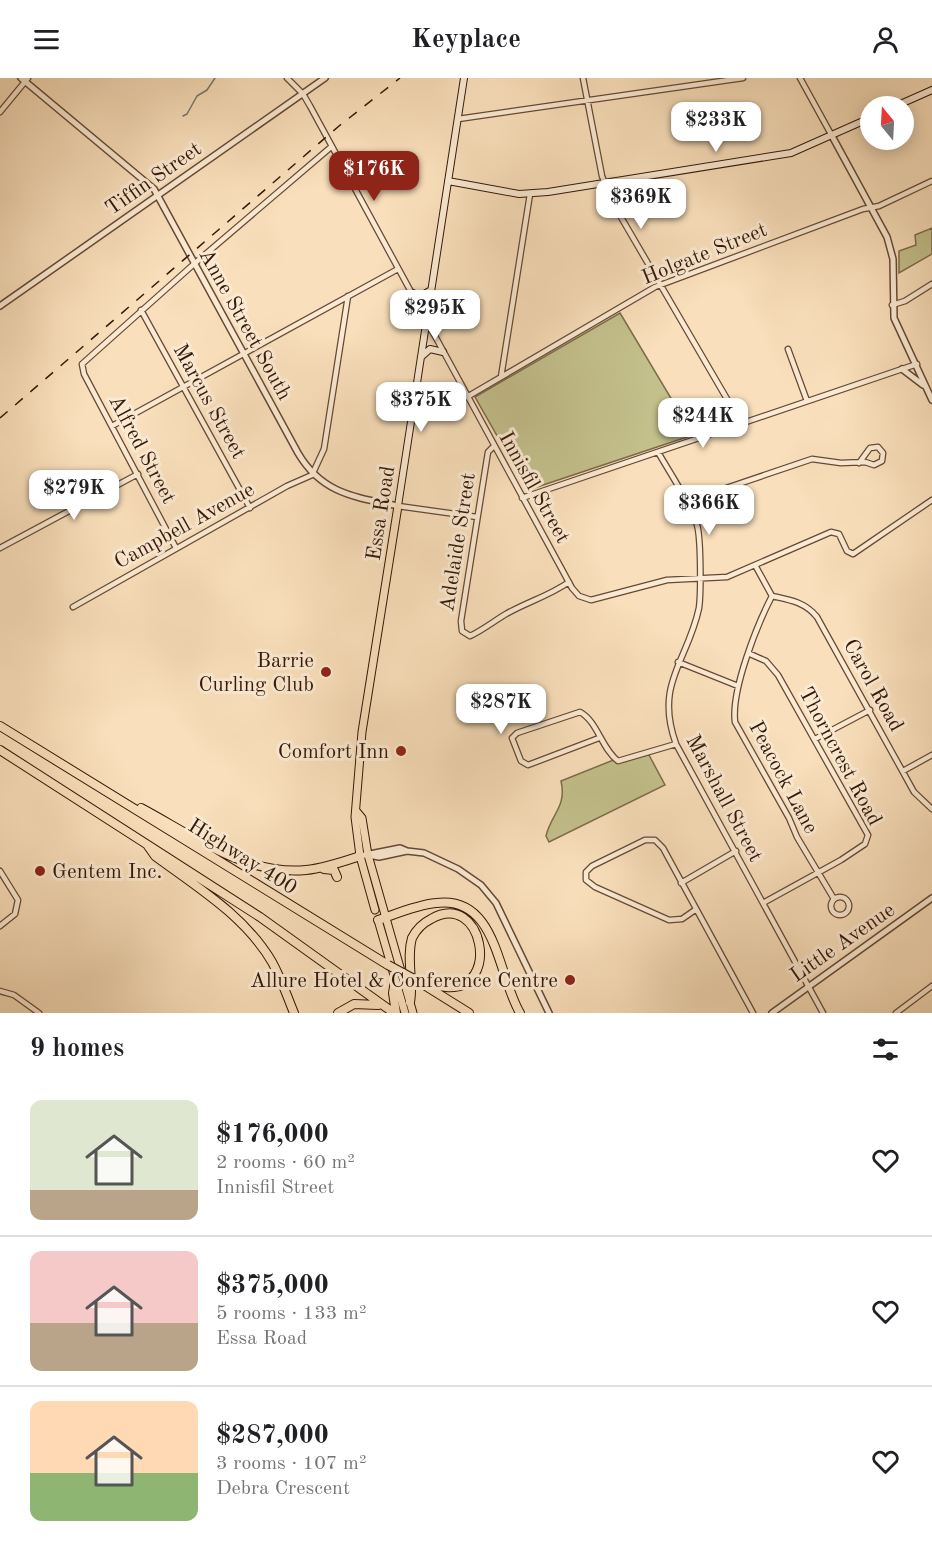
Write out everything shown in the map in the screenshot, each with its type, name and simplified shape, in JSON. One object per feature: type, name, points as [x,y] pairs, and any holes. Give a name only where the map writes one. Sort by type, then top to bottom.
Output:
[{"type":"highway","name":"Highway 400","points":[[0,726],[236,874],[469,1013]]},
{"type":"highway","name":"Highway 400","points":[[0,750],[260,917],[395,1013]]},
{"type":"highway","points":[[102,788],[236,858],[265,868],[331,869],[337,877]]},
{"type":"highway","points":[[146,843],[155,856],[214,900],[253,935],[272,962],[294,1013]]},
{"type":"highway","points":[[308,870],[364,856]]},
{"type":"highway","points":[[382,919],[433,903],[448,902],[470,909],[481,918],[491,936],[510,996],[520,1013]]},
{"type":"highway","points":[[410,1002],[413,988],[412,940],[419,928],[435,916],[444,915],[466,920],[474,927],[482,949],[480,961],[469,979],[447,987],[414,979]]},
{"type":"highway","points":[[395,981],[393,993],[395,1013]]},
{"type":"highway","points":[[338,1013],[345,1007],[362,1002],[384,1007]]},
{"type":"main road","name":"Essa Road","points":[[405,1013],[395,981],[382,919],[375,910],[355,817],[363,732],[465,78]]},
{"type":"main road","points":[[914,98],[932,90]]},
{"type":"main road","points":[[448,181],[530,194],[791,153],[860,123]]},
{"type":"main road","points":[[410,292],[421,296],[431,289]]},
{"type":"main road","points":[[421,357],[430,349],[443,352]]},
{"type":"main road","name":"Essa Road","points":[[364,856],[413,1013]]},
{"type":"street","name":"Innisfil Street","points":[[287,78],[303,94],[522,498],[579,596],[591,600],[668,580],[727,577],[831,531],[839,534],[848,552],[857,552],[932,500]]},
{"type":"street","name":"Tiffin Street","points":[[0,306],[325,78]]},
{"type":"street","points":[[583,78],[605,183],[615,207],[741,423]]},
{"type":"street","points":[[458,119],[589,102],[743,78]]},
{"type":"street","points":[[800,78],[891,248],[894,318],[932,400]]},
{"type":"street","points":[[0,112],[25,79]]},
{"type":"street","name":"Anne Street South","points":[[25,79],[143,179],[158,195],[312,475],[328,486],[353,497],[477,517]]},
{"type":"street","points":[[141,310],[331,147]]},
{"type":"street","name":"Holgate Street","points":[[467,397],[660,285],[871,207],[932,181]]},
{"type":"street","points":[[501,377],[530,194]]},
{"type":"street","points":[[112,426],[398,269]]},
{"type":"street","points":[[892,305],[905,301],[932,284]]},
{"type":"street","points":[[312,475],[324,449],[348,296]]},
{"type":"street","name":"Alfred Street","points":[[141,310],[82,364],[84,374],[176,548]]},
{"type":"street","name":"Marcus Street","points":[[141,310],[250,508]]},
{"type":"street","points":[[788,349],[807,401]]},
{"type":"street","points":[[522,498],[917,364]]},
{"type":"street","points":[[902,369],[927,389]]},
{"type":"street","name":"Adelaide Street","points":[[494,446],[488,452],[461,621],[462,631],[470,636],[481,631],[519,608],[548,597],[569,582]]},
{"type":"street","points":[[685,502],[812,459],[874,465],[882,461],[883,453],[878,447],[870,448],[859,463]]},
{"type":"street","name":"Marshall Street","points":[[658,452],[697,525],[699,606],[672,679],[668,713],[676,744],[823,1013]]},
{"type":"street","points":[[0,548],[138,474]]},
{"type":"street","name":"Campbell Avenue","points":[[72,608],[176,548],[312,475]]},
{"type":"street","points":[[756,565],[772,596]]},
{"type":"street","name":"Peacock Lane","points":[[772,596],[738,686],[733,707],[735,722],[834,899]]},
{"type":"street","name":"Carol Road","points":[[772,596],[810,608],[870,710],[914,792],[932,809]]},
{"type":"street","name":"Thorncrest Road","points":[[750,654],[766,661],[778,675],[868,835],[865,844],[762,903]]},
{"type":"street","points":[[678,662],[738,686]]},
{"type":"street","points":[[815,739],[870,710]]},
{"type":"street","points":[[599,738],[528,765],[521,761],[512,738],[517,733],[580,712],[589,717],[608,753],[618,760],[676,744]]},
{"type":"street","points":[[903,771],[932,755]]},
{"type":"street","points":[[695,910],[682,919],[669,920],[595,887],[586,880],[586,872],[592,866],[645,840],[655,840],[681,884],[753,1013]]},
{"type":"street","points":[[364,856],[379,857],[407,851],[424,853],[458,869],[490,894],[549,1013]]},
{"type":"street","points":[[681,884],[736,851]]},
{"type":"street","points":[[0,871],[18,900],[15,914],[0,926]]},
{"type":"street","name":"Little Avenue","points":[[772,1013],[932,898]]},
{"type":"street","points":[[896,1013],[932,986]]},
{"type":"street","points":[[0,991],[14,995],[39,1013]]},
{"type":"shaded area","points":[[932,228],[932,254],[899,273],[899,251],[916,245],[915,235]]},
{"type":"shaded area","points":[[620,313],[693,435],[528,490],[475,397]]},
{"type":"shaded area","points":[[649,755],[665,785],[549,842],[546,836],[562,797],[561,781],[616,759]]},
{"type":"waterway","points":[[183,116],[187,114],[197,96],[207,90],[215,78]]},
{"type":"railway","points":[[0,418],[339,126],[400,78]]},
{"type":"place","name":"Barrie Curling Club","points":[[326,672]]},
{"type":"place","name":"Comfort Inn","points":[[401,751]]},
{"type":"place","name":"Gentem Inc.","points":[[40,871]]},
{"type":"place","name":"Allure Hotel & Conference Centre","points":[[570,980]]}]
